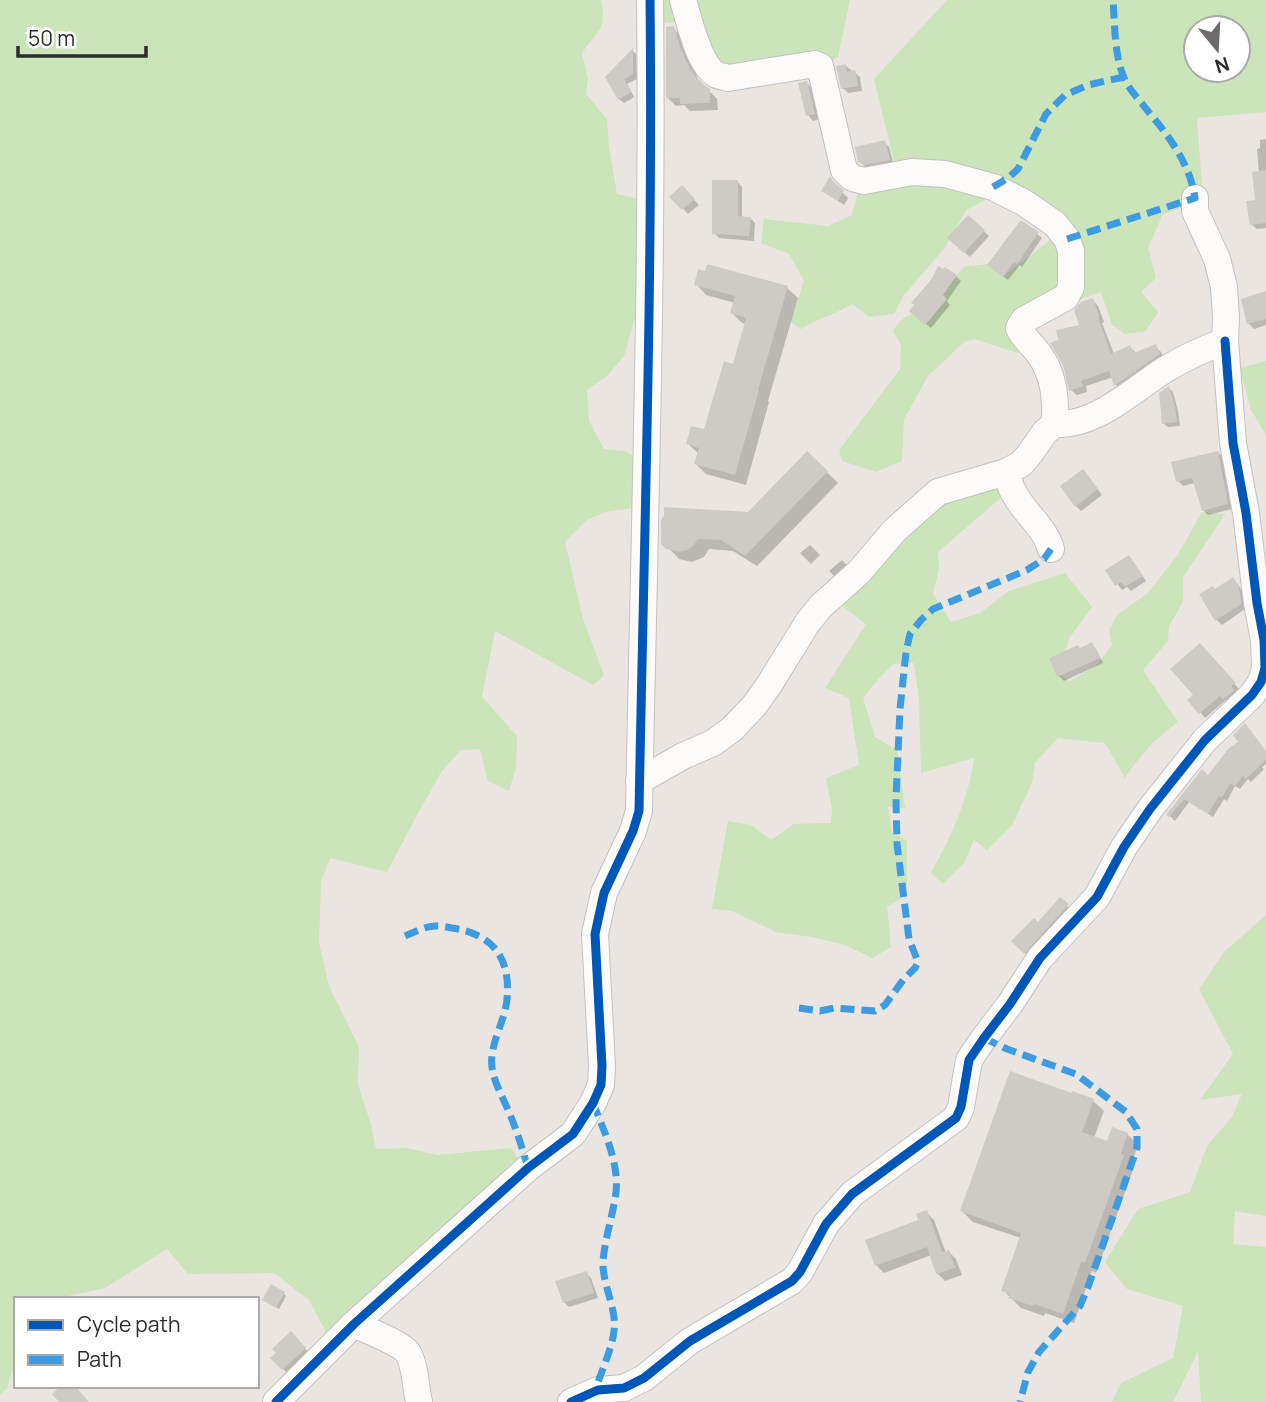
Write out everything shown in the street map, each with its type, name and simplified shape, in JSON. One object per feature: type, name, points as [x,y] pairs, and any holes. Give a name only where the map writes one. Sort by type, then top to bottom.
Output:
[{"type":"street","points":[[276,1402],[354,1324],[528,1168],[573,1133],[593,1103],[601,1085],[595,934],[604,893],[633,831],[639,811],[648,340],[650,8],[660,11],[673,0]]},
{"type":"street","points":[[683,0],[698,48],[708,67],[718,76],[728,78],[816,64],[820,66],[844,170],[852,178],[864,181],[912,172],[946,174],[993,187],[1023,202],[1055,224],[1067,239],[1071,251],[1071,287],[1066,297],[1024,320],[1019,328],[1023,337],[1045,361],[1056,400],[1055,424]]},
{"type":"street","points":[[571,1402],[598,1390],[624,1388],[644,1378],[690,1341],[792,1281],[800,1272],[827,1224],[852,1194],[956,1118],[961,1107],[969,1060],[984,1038],[1040,958],[1097,897],[1124,847],[1150,809],[1205,740],[1252,695],[1261,682],[1265,668],[1264,640],[1233,443],[1225,341],[1224,287],[1217,259],[1195,211],[1195,198]]},
{"type":"street","points":[[639,781],[683,756],[713,743],[732,729],[754,706],[821,606],[859,572],[895,530],[939,492],[1006,472],[1021,464],[1045,432],[1055,424],[1066,425],[1084,420],[1123,399],[1166,369],[1203,349],[1225,341]]},
{"type":"street","points":[[1006,472],[1013,493],[1041,530],[1051,549]]},
{"type":"street","points":[[354,1324],[396,1344],[408,1353],[419,1402]]},
{"type":"green space","points":[[0,0],[601,0],[602,24],[582,53],[588,79],[586,94],[607,119],[617,194],[639,199],[635,317],[624,356],[607,376],[587,390],[589,421],[604,449],[625,451],[634,456],[635,508],[605,512],[587,520],[565,542],[583,619],[604,675],[593,685],[495,631],[482,697],[517,736],[516,767],[509,791],[488,781],[480,749],[461,750],[441,772],[387,872],[330,858],[321,882],[319,943],[329,986],[359,1047],[358,1084],[376,1149],[407,1148],[438,1155],[511,1148],[519,1160],[326,1332],[309,1300],[274,1273],[188,1274],[167,1249],[105,1288],[63,1297],[14,1297],[14,1365],[7,1389],[0,1394]]},
{"type":"green space","points":[[658,0],[850,0],[838,56],[812,78],[721,89],[682,22],[659,23]]},
{"type":"green space","points":[[947,0],[1266,0],[1266,112],[1197,118],[1203,201],[1163,214],[1148,248],[1156,278],[1141,292],[1158,312],[1146,331],[1125,334],[1112,325],[1101,292],[1065,305],[1036,328],[1018,353],[974,339],[964,342],[928,376],[904,419],[902,461],[876,472],[842,461],[839,450],[900,369],[901,345],[893,331],[897,325],[910,315],[932,309],[964,267],[987,264],[1004,276],[1058,234],[991,197],[966,210],[944,249],[903,296],[894,314],[869,317],[852,304],[801,329],[791,322],[804,281],[789,254],[761,243],[764,219],[828,226],[852,215],[859,188],[898,178],[874,79]]},
{"type":"green space","points":[[1266,361],[1266,435],[1251,410],[1240,368]]},
{"type":"green space","points":[[977,488],[1011,489],[938,552],[939,568],[933,594],[951,622],[980,613],[1009,591],[1065,573],[1092,607],[1070,637],[1057,673],[1070,681],[1097,665],[1112,645],[1109,630],[1117,615],[1148,593],[1177,556],[1202,512],[1225,514],[1183,577],[1183,602],[1169,626],[1168,641],[1143,670],[1178,722],[1149,747],[1125,778],[1105,743],[1058,738],[1035,763],[1032,783],[1012,825],[987,850],[974,840],[964,863],[943,884],[931,873],[958,817],[974,758],[921,773],[919,700],[914,663],[893,664],[863,698],[875,737],[897,750],[905,808],[888,807],[892,832],[907,841],[907,895],[887,907],[891,947],[872,958],[845,945],[776,932],[732,911],[712,909],[728,821],[751,825],[771,840],[794,824],[831,823],[832,809],[826,778],[859,765],[849,698],[825,688],[866,624],[841,605],[949,497]]},
{"type":"green space","points":[[1266,915],[1266,1216],[1235,1211],[1233,1244],[1266,1247],[1266,1402],[1201,1402],[1198,1351],[1173,1402],[1112,1402],[1121,1383],[1173,1358],[1183,1306],[1127,1289],[1105,1262],[1138,1209],[1190,1192],[1207,1146],[1232,1117],[1242,1094],[1200,1100],[1233,1054],[1199,989],[1224,952]]},
{"type":"building","points":[[674,26],[690,69],[700,82],[710,89],[710,103],[680,104],[680,98],[666,98],[666,27]]},
{"type":"building","points":[[633,48],[633,74],[624,79],[631,92],[618,100],[605,77]]},
{"type":"building","points":[[846,64],[847,72],[855,70],[858,86],[841,89],[836,66]]},
{"type":"building","points":[[807,81],[815,114],[806,116],[798,83]]},
{"type":"building","points":[[885,140],[890,160],[864,165],[858,162],[855,147]]},
{"type":"building","points":[[1266,170],[1266,223],[1250,225],[1246,201],[1255,200],[1252,172]]},
{"type":"building","points":[[830,176],[844,191],[838,201],[821,191]]},
{"type":"building","points":[[712,180],[738,180],[738,216],[751,217],[749,236],[712,234]]},
{"type":"building","points":[[682,185],[695,199],[682,210],[669,197]]},
{"type":"building","points":[[968,215],[985,230],[964,253],[947,238]]},
{"type":"building","points":[[1020,221],[1039,232],[1017,264],[1014,262],[1003,277],[987,265]]},
{"type":"building","points":[[707,264],[788,286],[735,475],[694,464],[699,448],[686,444],[691,426],[704,429],[724,361],[733,364],[746,318],[730,313],[735,296],[694,285],[698,269],[705,271]]},
{"type":"building","points":[[938,266],[957,275],[943,295],[947,299],[925,325],[909,311],[914,305],[911,303],[931,280]]},
{"type":"building","points":[[1266,291],[1266,319],[1247,324],[1241,299]]},
{"type":"building","points":[[1093,298],[1111,354],[1130,345],[1134,353],[1156,344],[1160,354],[1114,386],[1109,371],[1081,381],[1083,386],[1069,391],[1063,365],[1050,343],[1058,340],[1056,330],[1079,325],[1074,310],[1081,302]]},
{"type":"building","points":[[1169,386],[1177,422],[1162,424],[1159,393]]},
{"type":"building","points":[[807,451],[828,471],[745,556],[721,540],[698,539],[693,546],[680,552],[666,549],[661,544],[664,507],[748,512]]},
{"type":"building","points":[[1218,451],[1228,504],[1202,511],[1192,478],[1176,482],[1171,462]]},
{"type":"building","points":[[1083,469],[1098,489],[1075,507],[1060,486]]},
{"type":"building","points":[[1129,555],[1143,576],[1125,587],[1121,582],[1115,586],[1105,570]]},
{"type":"building","points":[[1233,577],[1239,586],[1241,604],[1215,621],[1199,594],[1213,586],[1215,589]]},
{"type":"building","points":[[1092,642],[1100,658],[1057,677],[1049,658]]},
{"type":"building","points":[[1200,643],[1236,683],[1231,686],[1234,690],[1231,693],[1223,699],[1220,696],[1199,714],[1187,700],[1193,695],[1170,669]]},
{"type":"building","points":[[1245,723],[1266,751],[1266,760],[1246,779],[1243,776],[1235,786],[1230,783],[1222,798],[1219,796],[1208,814],[1184,799],[1169,817],[1166,815],[1202,769],[1208,775],[1229,748],[1238,742],[1233,735]]},
{"type":"building","points":[[1060,897],[1069,904],[1024,954],[1011,941],[1034,918],[1038,922]]},
{"type":"building","points":[[1010,1071],[1094,1099],[1082,1132],[1107,1141],[1112,1127],[1128,1133],[1121,1154],[1124,1155],[1085,1263],[1081,1262],[1063,1314],[1008,1298],[1010,1294],[1001,1291],[1021,1233],[960,1211]]},
{"type":"building","points":[[927,1210],[942,1252],[949,1250],[955,1268],[936,1274],[927,1247],[875,1266],[865,1240],[918,1220],[916,1214]]},
{"type":"building","points":[[587,1271],[594,1293],[563,1303],[555,1281]]},
{"type":"building","points":[[271,1284],[285,1292],[276,1308],[262,1300]]},
{"type":"building","points":[[291,1331],[306,1348],[282,1370],[270,1358],[276,1353],[272,1349]]},
{"type":"building","points":[[59,1388],[77,1388],[89,1402],[59,1402],[52,1394]]},
{"type":"marked path","points":[[1067,239],[1195,198],[1177,151],[1132,92],[1121,71],[1113,0]]},
{"type":"marked path","points":[[993,187],[1018,169],[1046,114],[1065,95],[1088,85],[1124,77]]},
{"type":"marked path","points":[[799,1008],[820,1011],[834,1008],[875,1011],[885,1005],[918,962],[909,939],[897,844],[900,709],[910,634],[933,609],[1027,570],[1044,559],[1051,549]]},
{"type":"marked path","points":[[405,936],[432,926],[466,931],[488,942],[502,960],[506,971],[507,999],[493,1050],[492,1067],[528,1168]]},
{"type":"marked path","points":[[984,1038],[1076,1074],[1126,1112],[1137,1129],[1137,1148],[1080,1306],[1039,1352],[1028,1372],[1020,1402]]},
{"type":"marked path","points":[[593,1103],[610,1147],[616,1181],[615,1201],[603,1261],[614,1330],[598,1390]]},
{"type":"cycle path","points":[[276,1402],[354,1324],[528,1168],[573,1134],[601,1085],[595,934],[604,893],[633,831],[639,811],[649,304],[650,0]]},
{"type":"cycle path","points":[[571,1402],[598,1390],[624,1388],[644,1378],[690,1341],[792,1281],[800,1272],[826,1224],[852,1194],[956,1118],[961,1107],[969,1060],[984,1038],[1040,958],[1097,897],[1124,847],[1150,809],[1205,740],[1252,695],[1261,682],[1265,668],[1264,640],[1233,443],[1225,341]]}]
